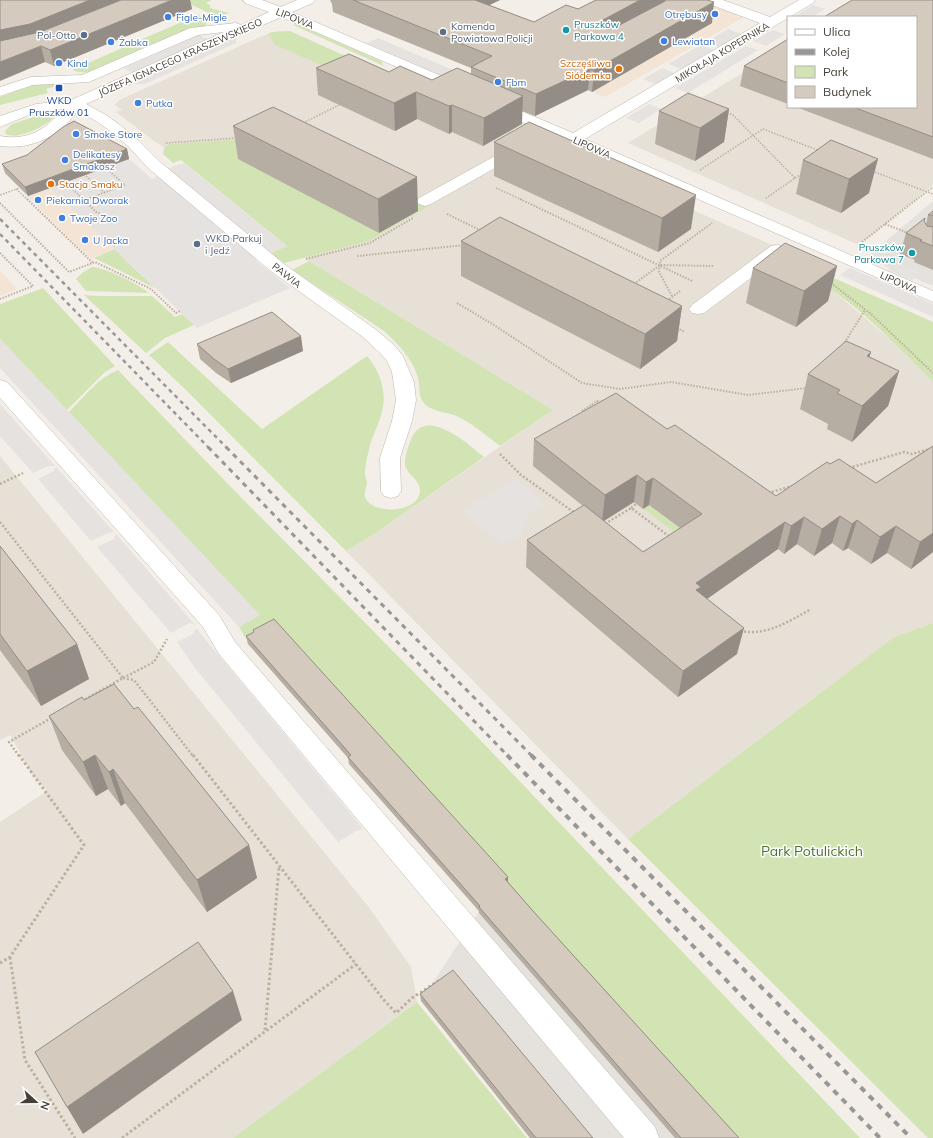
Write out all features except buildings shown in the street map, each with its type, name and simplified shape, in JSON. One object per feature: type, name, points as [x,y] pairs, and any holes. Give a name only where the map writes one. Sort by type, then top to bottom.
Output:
[{"type":"street","name":"LIPOWA","points":[[250,0],[574,139],[933,297]]},
{"type":"street","name":"JÓZEFA IGNACEGO KRASZEWSKIEGO","points":[[0,123],[10,117],[38,108],[74,104],[308,0]]},
{"type":"street","points":[[710,0],[772,22]]},
{"type":"street","name":"MIKOŁAJA KOPERNIKA","points":[[574,139],[808,0]]},
{"type":"street","points":[[0,92],[31,81],[86,78],[195,31],[249,26]]},
{"type":"street","points":[[0,141],[18,143],[39,137],[61,122],[74,104]]},
{"type":"street","name":"PAWIA","points":[[74,104],[101,118],[115,128],[134,144],[154,165],[282,272],[370,333],[388,350],[396,360],[401,372],[406,400],[402,421],[390,458],[391,491]]},
{"type":"street","points":[[425,201],[552,130]]},
{"type":"street","points":[[698,309],[796,237]]},
{"type":"street","points":[[0,386],[211,621],[228,648],[644,1138]]},
{"type":"path","points":[[302,123],[342,104]]},
{"type":"path","points":[[727,114],[732,114],[795,178]]},
{"type":"path","points":[[698,171],[763,129],[826,154]]},
{"type":"path","points":[[163,143],[239,138]]},
{"type":"path","points":[[84,200],[126,185],[107,169]]},
{"type":"path","points":[[765,199],[807,170]]},
{"type":"path","points":[[869,170],[933,194]]},
{"type":"path","points":[[86,176],[105,193]]},
{"type":"path","points":[[471,176],[692,281]]},
{"type":"path","points":[[66,183],[96,212],[106,216]]},
{"type":"path","points":[[0,194],[24,186]]},
{"type":"path","points":[[857,246],[933,187]]},
{"type":"path","points":[[16,189],[93,263],[115,271],[151,290],[176,313],[180,311]]},
{"type":"path","points":[[0,203],[69,272],[93,263]]},
{"type":"path","points":[[446,214],[488,234]]},
{"type":"path","points":[[299,261],[370,243],[418,215]]},
{"type":"path","points":[[672,296],[659,272],[660,261],[713,223]]},
{"type":"path","points":[[885,224],[913,235]]},
{"type":"path","points":[[357,256],[470,245]]},
{"type":"path","points":[[0,253],[32,286],[0,299]]},
{"type":"path","points":[[633,285],[660,265],[713,266]]},
{"type":"path","points":[[828,282],[865,310],[897,338],[933,373]]},
{"type":"path","points":[[660,299],[667,300]]},
{"type":"path","points":[[457,303],[494,325],[582,383],[620,389],[671,382],[748,395],[806,389],[811,384]]},
{"type":"path","points":[[839,350],[865,310]]},
{"type":"path","points":[[674,326],[685,332]]},
{"type":"path","points":[[582,411],[597,401],[604,405]]},
{"type":"path","points":[[843,470],[904,452],[912,454],[933,448]]},
{"type":"path","points":[[500,454],[522,475],[578,515]]},
{"type":"path","points":[[849,473],[850,468]]},
{"type":"path","points":[[0,484],[23,473]]},
{"type":"path","points":[[764,494],[793,485]]},
{"type":"path","points":[[771,496],[779,490]]},
{"type":"path","points":[[602,526],[636,504]]},
{"type":"path","points":[[631,508],[671,539],[665,542]]},
{"type":"path","points":[[0,522],[123,678],[134,680],[279,867],[396,1013],[412,998],[445,976]]},
{"type":"path","points":[[737,630],[751,633],[771,630],[811,609]]},
{"type":"path","points":[[76,704],[154,662],[167,638]]},
{"type":"path","points":[[0,963],[10,957],[84,845],[9,742],[56,716]]},
{"type":"path","points":[[265,1030],[279,867]]},
{"type":"path","points":[[10,957],[25,1060],[75,1138]]},
{"type":"path","points":[[122,1138],[265,1030],[356,964]]},
{"type":"shaded area","points":[[933,0],[933,185],[859,245],[628,143],[787,46],[787,108],[917,108],[917,16]]},
{"type":"shaded area","points":[[711,4],[746,16],[605,97],[583,88]]},
{"type":"shaded area","points":[[813,5],[825,9],[814,16],[796,16]]},
{"type":"shaded area","points":[[728,29],[741,34],[719,47],[706,42]]},
{"type":"shaded area","points":[[773,30],[785,34],[766,46],[753,41]]},
{"type":"shaded area","points":[[288,31],[772,245],[819,282],[831,289],[892,341],[933,382],[933,623],[894,637],[628,839],[346,551],[377,532],[553,410],[309,261],[182,159],[154,141],[116,112],[122,110],[115,105],[119,100],[262,36],[272,32]]},
{"type":"shaded area","points":[[199,35],[208,39],[132,73],[124,68]]},
{"type":"shaded area","points":[[236,38],[236,43],[145,84],[134,84]]},
{"type":"shaded area","points":[[378,38],[460,73],[449,79],[367,43]]},
{"type":"shaded area","points":[[701,45],[714,50],[681,69],[668,64]]},
{"type":"shaded area","points":[[746,46],[758,50],[688,93],[675,88]]},
{"type":"shaded area","points":[[662,68],[674,73],[655,84],[643,79]]},
{"type":"shaded area","points":[[649,104],[661,109],[639,123],[626,118]]},
{"type":"shaded area","name":"WKD Parkuj i Jedź","points":[[129,159],[152,179],[169,168],[184,163],[287,246],[255,260],[290,288],[197,328],[50,188]]},
{"type":"shaded area","points":[[79,169],[86,175],[50,189],[115,249],[91,259],[27,196],[44,190]]},
{"type":"shaded area","points":[[933,201],[933,286],[866,258]]},
{"type":"shaded area","points":[[897,262],[921,273],[913,279],[913,281],[888,270]]},
{"type":"shaded area","points":[[850,268],[933,304],[933,317],[840,275]]},
{"type":"shaded area","points":[[0,270],[17,289],[0,296]]},
{"type":"shaded area","points":[[0,339],[260,615],[239,627],[0,368]]},
{"type":"shaded area","points":[[0,404],[55,466],[49,466],[33,473],[0,436]]},
{"type":"shaded area","points":[[0,456],[368,906],[411,967],[417,1002],[233,1138],[0,1138],[0,822],[47,791],[30,771],[10,735],[0,740]]},
{"type":"shaded area","points":[[56,467],[114,532],[108,533],[91,541],[38,479],[54,471]]},
{"type":"shaded area","points":[[516,479],[546,504],[529,514],[521,535],[503,545],[461,510]]},
{"type":"shaded area","points":[[116,534],[195,625],[190,623],[171,633],[97,547],[114,539]]},
{"type":"shaded area","points":[[275,626],[732,1138],[530,1138],[421,1001],[478,913],[475,907],[349,764],[352,762],[246,642]]},
{"type":"shaded area","points":[[196,628],[363,829],[356,831],[338,842],[195,668],[177,642],[193,634]]},
{"type":"green space","points":[[181,0],[212,0],[206,3],[210,5],[210,8],[229,13],[218,17]]},
{"type":"green space","points":[[198,15],[208,20],[205,27],[153,46],[140,40]]},
{"type":"green space","points":[[296,24],[381,61],[384,66],[293,25]]},
{"type":"green space","points":[[290,31],[374,69],[351,78],[275,45],[268,34],[272,32]]},
{"type":"green space","points":[[136,42],[149,48],[92,73],[72,70]]},
{"type":"green space","points":[[36,84],[64,84],[46,89],[48,93],[0,105],[0,97]]},
{"type":"green space","points":[[49,112],[58,114],[41,127],[18,135],[12,136],[6,134],[5,131],[12,124]]},
{"type":"green space","points":[[279,137],[238,159],[380,233],[418,211],[402,202],[409,198],[427,207],[369,241],[284,263],[271,253],[287,246],[181,160],[173,163],[163,154],[164,148],[170,144]]},
{"type":"green space","points":[[50,188],[95,216],[124,259],[155,288],[94,258],[115,249]]},
{"type":"green space","points":[[309,261],[553,410],[500,446],[460,418],[429,407],[421,400],[418,378],[413,364],[395,341],[384,331],[292,270]]},
{"type":"green space","points":[[92,267],[105,270],[122,277],[149,293],[86,291],[76,279]]},
{"type":"green space","points":[[836,279],[933,322],[933,382],[864,315],[819,282]]},
{"type":"green space","points":[[43,288],[115,366],[105,372],[67,410],[0,339],[0,304]]},
{"type":"green space","points":[[84,295],[152,296],[175,317],[182,314],[194,325],[165,338],[146,353]]},
{"type":"green space","points":[[168,342],[262,429],[367,356],[372,362],[379,376],[382,384],[384,400],[381,415],[371,441],[366,462],[365,474],[367,483],[365,496],[367,501],[374,506],[387,509],[402,508],[414,502],[418,497],[420,491],[418,483],[407,470],[405,459],[410,442],[416,431],[425,426],[435,426],[446,430],[457,436],[484,457],[377,532],[346,551],[185,389],[149,355]]},
{"type":"green space","points":[[118,370],[227,483],[465,724],[860,1138],[735,1138],[275,625],[247,640],[239,627],[259,615],[69,412],[98,383],[111,373]]},
{"type":"green space","points":[[649,505],[696,541],[684,540],[644,509]]},
{"type":"green space","name":"Park Potulickich","points":[[933,623],[933,1138],[928,1138],[628,839],[894,637]]},
{"type":"green space","points":[[417,1002],[527,1138],[233,1138]]},
{"type":"railway","points":[[0,219],[227,448]]},
{"type":"railway","points":[[0,234],[209,448]]},
{"type":"railway","points":[[208,447],[508,756]]},
{"type":"railway","points":[[226,447],[532,756]]},
{"type":"railway","points":[[507,755],[880,1138]]},
{"type":"railway","points":[[531,755],[911,1138]]},
{"type":"place","name":"Otrębusy","points":[[715,14]]},
{"type":"place","name":"Figle-Migle","points":[[168,17]]},
{"type":"place","name":"Pruszków Parkowa 4","points":[[566,30]]},
{"type":"place","name":"Komenda Powiatowa Policji","points":[[443,32]]},
{"type":"place","name":"Pol-Otto","points":[[84,35]]},
{"type":"place","name":"Lewiatan","points":[[664,41]]},
{"type":"place","name":"Żabka","points":[[111,42]]},
{"type":"place","name":"Kind","points":[[59,63]]},
{"type":"place","name":"Szczęśliwa Siódemka","points":[[619,69]]},
{"type":"place","name":"Fbm","points":[[498,82]]},
{"type":"place","name":"WKD Pruszków 01","points":[[59,88]]},
{"type":"place","name":"Putka","points":[[138,103]]},
{"type":"place","name":"Smoke Store","points":[[76,134]]},
{"type":"place","name":"Delikatesy Smakosz","points":[[65,160]]},
{"type":"place","name":"Stacja Smaku","points":[[51,184]]},
{"type":"place","name":"Piekarnia Dworak","points":[[38,200]]},
{"type":"place","name":"Twoje Zoo","points":[[62,218]]},
{"type":"place","name":"U Jacka","points":[[85,240]]},
{"type":"place","name":"WKD Parkuj i Jedź","points":[[197,244]]},
{"type":"place","name":"Pruszków Parkowa 7","points":[[912,253]]}]
